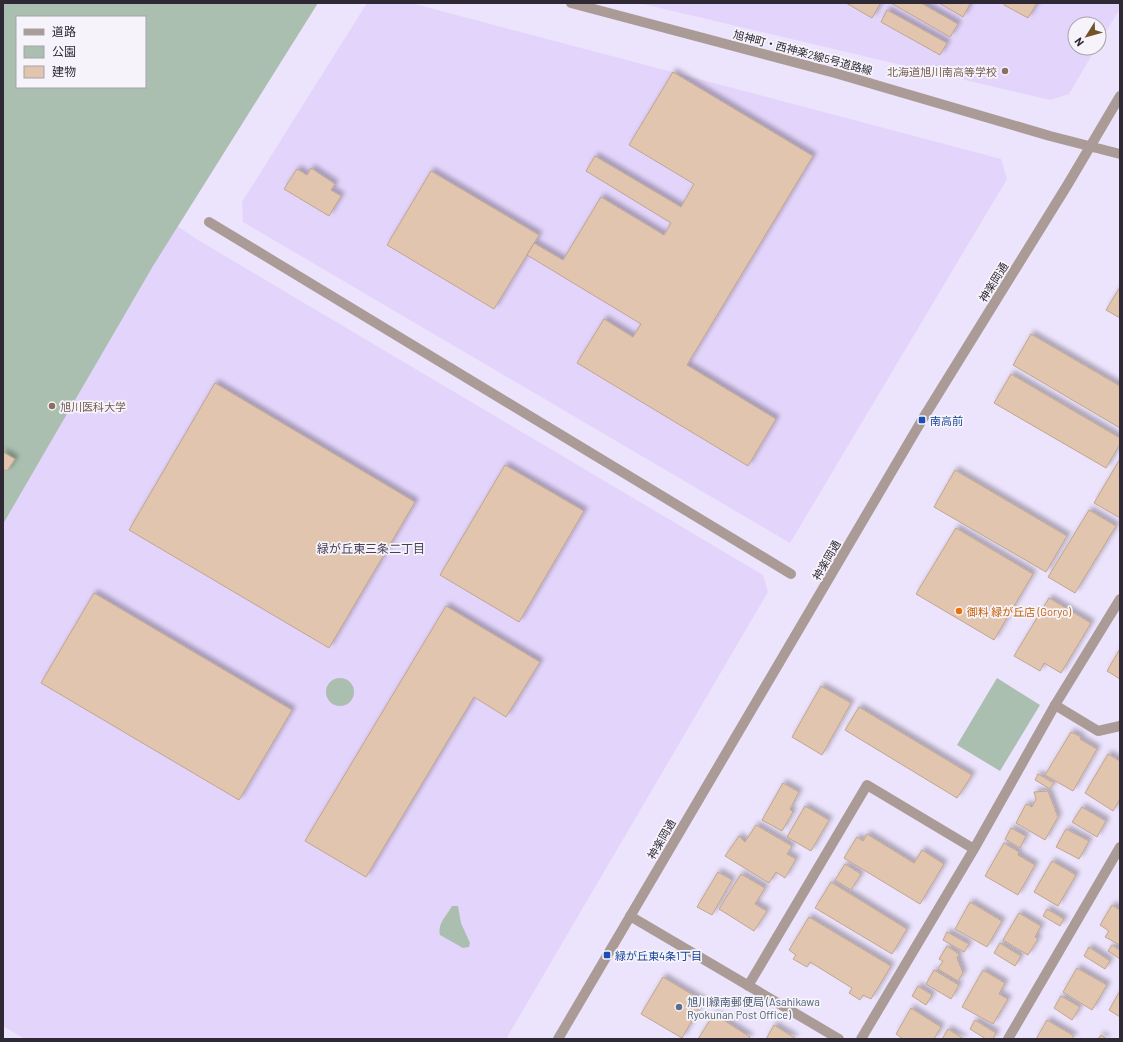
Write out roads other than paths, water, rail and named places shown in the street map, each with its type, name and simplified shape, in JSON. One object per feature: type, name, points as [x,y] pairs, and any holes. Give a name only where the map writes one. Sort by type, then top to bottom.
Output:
[{"type":"street","name":"旭神町・西神楽2線5号道路線","points":[[571,3],[835,72],[1120,154]]},
{"type":"street","name":"神楽岡通","points":[[558,1039],[922,420],[1120,96]]},
{"type":"street","points":[[209,222],[791,574]]},
{"type":"street","points":[[861,1039],[974,849],[1055,705],[1120,599]]},
{"type":"street","points":[[1055,705],[1098,731],[1120,726]]},
{"type":"street","points":[[748,986],[867,785],[974,849]]},
{"type":"street","points":[[1008,1039],[1120,847]]},
{"type":"street","points":[[630,916],[839,1039]]},
{"type":"place","name":"北海道旭川南高等学校","points":[[1005,71]]},
{"type":"place","name":"旭川医科大学","points":[[52,406]]},
{"type":"place","name":"南高前","points":[[922,420]]},
{"type":"place","name":"御料 緑が丘店 (Goryo)","points":[[959,611]]},
{"type":"place","name":"緑が丘東4条1丁目","points":[[607,955]]},
{"type":"place","name":"旭川緑南郵便局 (Asahikawa Ryokunan Post Office)","points":[[679,1007]]},
{"type":"district","name":"緑が丘東三条二丁目","points":[[371,548]]}]
